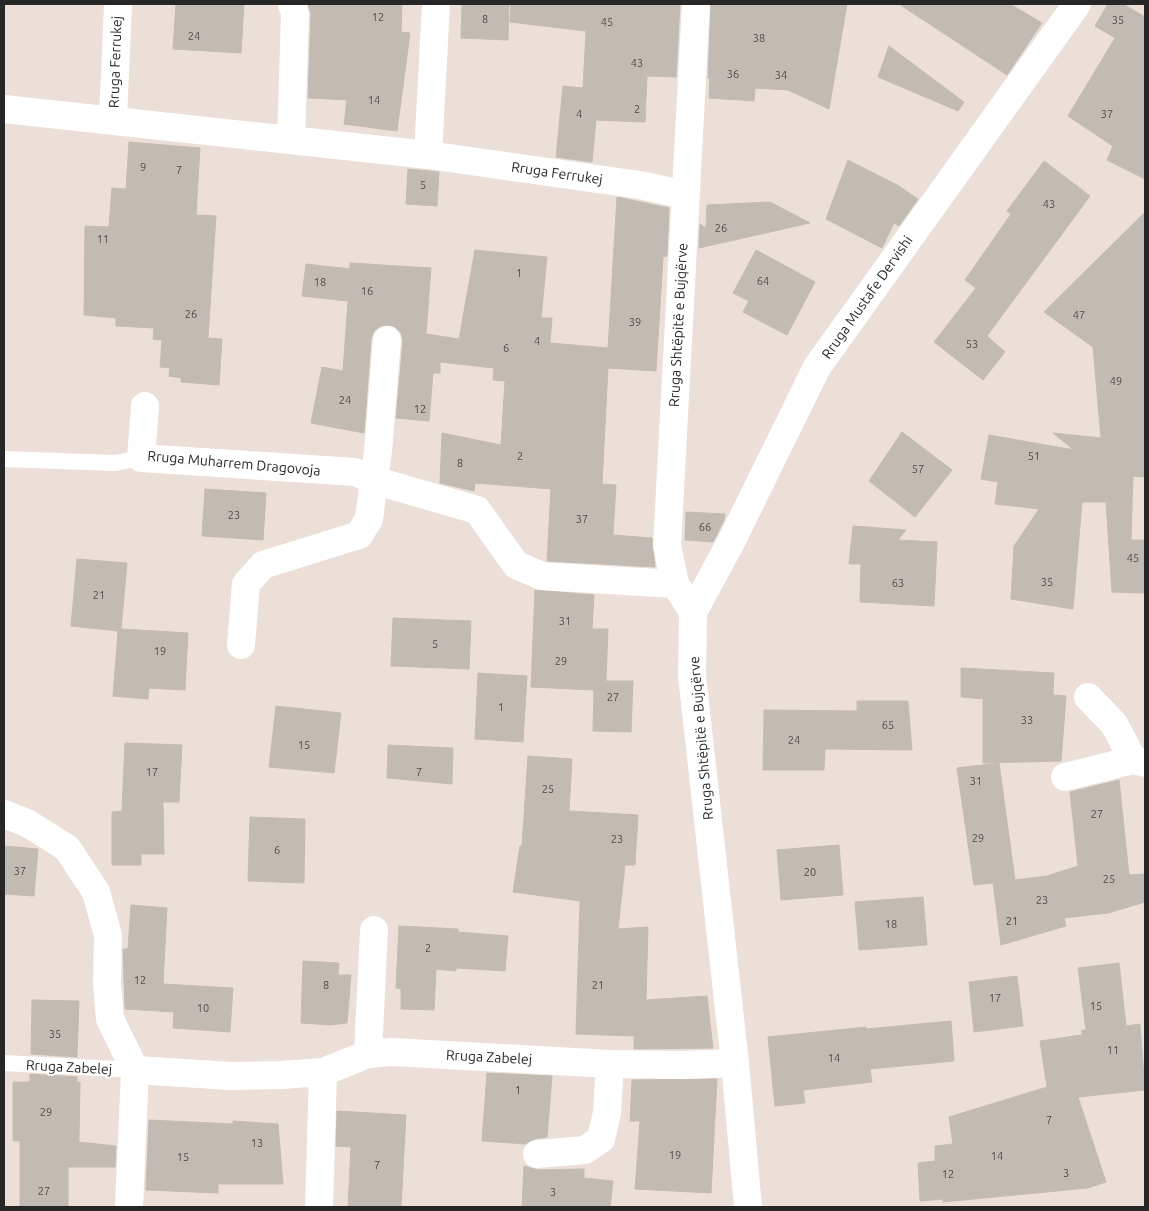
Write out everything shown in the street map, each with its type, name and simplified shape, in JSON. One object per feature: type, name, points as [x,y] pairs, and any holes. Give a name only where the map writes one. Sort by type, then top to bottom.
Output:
[{"type":"street","name":"Rruga Ferrukej","points":[[113,120],[118,4]]},
{"type":"street","points":[[291,140],[295,14],[292,4]]},
{"type":"street","points":[[428,155],[436,4]]},
{"type":"street","name":"Rruga Shtëpitë e Bujqërve","points":[[696,4],[667,546],[675,584],[693,612],[692,676],[735,1063],[748,1207]]},
{"type":"street","name":"Rruga Mustafe Dervishi","points":[[693,612],[731,542],[817,367],[1077,4]]},
{"type":"street","name":"Rruga Ferrukej","points":[[4,109],[428,155],[640,185],[685,195]]},
{"type":"street","points":[[241,645],[246,584],[262,565],[359,535],[369,519],[387,340]]},
{"type":"street","name":"Rruga Muharrem Dragovoja","points":[[145,406],[141,458],[355,472],[374,480],[477,510],[516,565],[542,576],[675,584]]},
{"type":"street","points":[[1066,777],[1139,761],[1114,724],[1088,697]]},
{"type":"street","name":"Rruga Zabelej","points":[[4,814],[28,823],[67,848],[96,892],[108,934],[107,984],[110,1019],[135,1070],[129,1207]]},
{"type":"street","points":[[368,1054],[374,930]]},
{"type":"street","name":"Rruga Zabelej","points":[[135,1070],[231,1076],[280,1075],[323,1072],[368,1054],[427,1053],[610,1064],[684,1065],[735,1063]]},
{"type":"street","points":[[537,1154],[585,1150],[601,1139],[606,1114],[610,1064]]},
{"type":"street","points":[[319,1207],[323,1072]]},
{"type":"lane","points":[[4,459],[116,463],[141,458]]},
{"type":"lane","name":"Rruga Zabelej","points":[[4,1063],[135,1070]]},
{"type":"building","points":[[176,4],[244,4],[241,53],[173,49]]},
{"type":"building","points":[[308,4],[402,4],[401,32],[410,33],[397,131],[344,124],[347,100],[308,98],[311,14]]},
{"type":"building","points":[[462,4],[509,4],[508,40],[461,38]]},
{"type":"building","points":[[511,4],[680,4],[676,77],[647,76],[645,122],[596,120],[592,162],[556,157],[563,86],[583,88],[586,31],[510,22]]},
{"type":"building","points":[[711,4],[847,4],[829,109],[788,90],[755,88],[754,101],[709,98]]},
{"type":"building","points":[[899,4],[1010,4],[1042,23],[1007,75]]},
{"type":"building","points":[[1108,4],[1123,4],[1145,17],[1145,179],[1107,160],[1113,146],[1068,116],[1115,38],[1095,26]]},
{"type":"building","points":[[889,46],[964,102],[958,111],[878,77]]},
{"type":"building","points":[[129,142],[200,148],[196,215],[216,216],[208,338],[222,339],[219,385],[181,382],[181,378],[169,376],[170,368],[160,367],[162,340],[153,339],[154,328],[116,326],[116,318],[84,315],[85,226],[109,227],[112,188],[126,189]]},
{"type":"building","points":[[848,160],[899,186],[918,199],[899,226],[894,223],[882,248],[826,219]]},
{"type":"building","points":[[1044,161],[1090,196],[987,336],[1005,352],[983,380],[934,342],[976,288],[965,280],[1011,214],[1007,211]]},
{"type":"building","points":[[408,169],[439,172],[437,206],[406,204]]},
{"type":"building","points":[[617,197],[669,208],[667,256],[663,257],[656,371],[608,368],[602,484],[616,485],[613,535],[652,538],[655,567],[547,561],[551,489],[475,483],[474,491],[440,483],[442,433],[501,445],[505,381],[493,380],[494,368],[440,362],[440,373],[433,373],[429,421],[396,418],[403,341],[401,333],[395,327],[389,325],[381,326],[374,331],[371,339],[364,433],[311,423],[322,367],[343,371],[348,301],[302,296],[306,264],[350,269],[350,263],[431,268],[426,334],[459,339],[475,250],[547,257],[541,318],[552,318],[550,343],[608,348]]},
{"type":"building","points":[[770,202],[810,223],[699,248],[700,224],[706,228],[707,205]]},
{"type":"building","points":[[1145,212],[1145,477],[1133,476],[1131,540],[1145,540],[1145,593],[1112,592],[1106,502],[1082,502],[1073,609],[1011,599],[1014,546],[1039,509],[995,504],[998,482],[981,479],[989,435],[1074,450],[1053,433],[1101,438],[1093,347],[1044,312]]},
{"type":"building","points":[[756,250],[815,282],[787,335],[743,312],[749,301],[733,293]]},
{"type":"building","points":[[902,432],[952,470],[915,517],[869,481]]},
{"type":"building","points":[[205,489],[266,493],[263,540],[202,536]]},
{"type":"building","points":[[686,512],[725,514],[713,542],[685,540]]},
{"type":"building","points":[[853,526],[906,530],[898,540],[937,542],[934,606],[860,602],[861,564],[849,564]]},
{"type":"building","points":[[77,559],[127,563],[121,629],[188,633],[185,690],[149,688],[148,699],[113,696],[118,631],[71,626]]},
{"type":"building","points":[[535,590],[594,595],[592,629],[608,629],[606,681],[633,681],[631,732],[593,731],[594,690],[531,687]]},
{"type":"building","points":[[393,618],[471,621],[469,669],[391,666]]},
{"type":"building","points":[[961,668],[1054,673],[1053,695],[1066,696],[1061,761],[983,763],[983,699],[961,697]]},
{"type":"building","points":[[478,673],[527,676],[523,742],[475,739]]},
{"type":"building","points":[[857,701],[908,701],[912,750],[825,749],[824,770],[763,770],[764,710],[857,711]]},
{"type":"building","points":[[276,706],[341,713],[334,773],[269,767]]},
{"type":"building","points":[[125,743],[182,745],[179,802],[163,802],[164,854],[141,854],[141,865],[112,865],[112,812],[122,811]]},
{"type":"building","points":[[388,745],[453,748],[452,784],[387,778]]},
{"type":"building","points":[[528,756],[572,759],[569,811],[638,815],[635,865],[625,865],[618,929],[648,927],[646,1000],[707,996],[713,1048],[634,1049],[634,1036],[576,1034],[580,901],[513,892],[520,846],[522,846]]},
{"type":"building","points":[[999,763],[1015,880],[1047,876],[1078,866],[1070,792],[1119,780],[1129,875],[1145,874],[1145,902],[1108,913],[1064,918],[1066,926],[1001,945],[993,883],[974,885],[957,768]]},
{"type":"building","points":[[250,817],[305,819],[304,883],[248,881]]},
{"type":"building","points":[[839,845],[843,895],[781,900],[777,850]]},
{"type":"building","points":[[4,846],[38,849],[34,896],[4,894]]},
{"type":"building","points":[[923,897],[927,945],[859,950],[855,902]]},
{"type":"building","points":[[131,905],[167,908],[163,984],[233,988],[230,1032],[173,1028],[174,1012],[125,1009],[123,949],[128,949]]},
{"type":"building","points":[[399,926],[458,929],[458,932],[508,936],[505,971],[456,968],[456,971],[436,969],[434,1010],[401,1009],[401,989],[396,988]]},
{"type":"building","points":[[303,961],[339,963],[338,975],[351,975],[347,1023],[330,1025],[301,1023]]},
{"type":"building","points":[[1119,963],[1126,1026],[1140,1024],[1145,1090],[1078,1097],[1106,1182],[1088,1188],[943,1202],[943,1199],[920,1201],[918,1163],[935,1161],[935,1146],[953,1144],[949,1117],[1047,1087],[1040,1041],[1082,1035],[1082,1030],[1086,1030],[1078,968]]},
{"type":"building","points":[[1017,976],[1023,1026],[974,1032],[969,982]]},
{"type":"building","points":[[32,1000],[79,1001],[77,1057],[31,1054]]},
{"type":"building","points":[[951,1021],[954,1061],[870,1069],[872,1082],[803,1090],[805,1103],[775,1106],[768,1037]]},
{"type":"building","points":[[487,1073],[552,1076],[547,1137],[535,1139],[525,1144],[482,1141]]},
{"type":"building","points":[[30,1074],[77,1077],[77,1082],[80,1082],[79,1142],[116,1146],[115,1167],[68,1167],[68,1207],[20,1207],[20,1141],[13,1141],[13,1082],[30,1082]]},
{"type":"building","points":[[717,1079],[711,1193],[635,1189],[640,1121],[630,1121],[632,1080]]},
{"type":"building","points":[[337,1111],[406,1115],[401,1207],[348,1207],[351,1147],[336,1146]]},
{"type":"building","points":[[149,1120],[233,1124],[233,1121],[278,1124],[283,1184],[218,1184],[218,1193],[146,1190]]},
{"type":"building","points":[[524,1166],[538,1170],[584,1169],[584,1178],[613,1181],[610,1207],[522,1207]]}]
